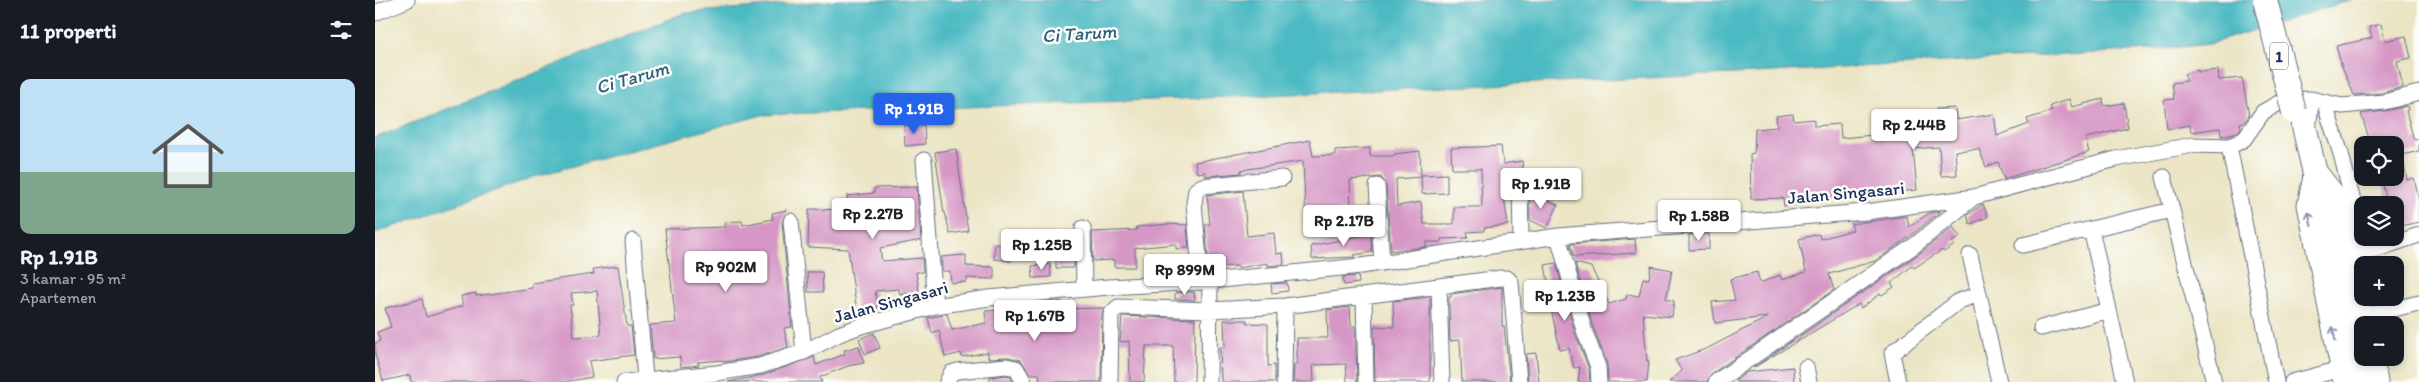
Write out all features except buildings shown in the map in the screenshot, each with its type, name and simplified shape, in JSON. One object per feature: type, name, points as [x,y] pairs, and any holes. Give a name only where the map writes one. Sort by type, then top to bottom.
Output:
[{"type":"main road","name":"1","points":[[2265,0],[2307,112]]},
{"type":"main road","name":"1","points":[[2280,0],[2307,112],[2315,170],[2350,254],[2363,382]]},
{"type":"main road","points":[[2315,170],[2308,205],[2342,375]]},
{"type":"main road","points":[[2350,254],[2363,316]]},
{"type":"main road","points":[[2374,366],[2377,382]]},
{"type":"street","points":[[375,13],[407,0]]},
{"type":"street","points":[[2307,112],[2384,102],[2419,93]]},
{"type":"street","points":[[2276,382],[2229,146],[2244,139],[2263,112],[2273,104],[2297,98],[2341,154],[2350,254],[2419,235]]},
{"type":"street","name":"Jalan Singasari","points":[[623,382],[645,378],[716,377],[777,362],[804,352],[857,327],[935,306],[989,298],[1084,289],[1205,281],[1382,263],[1558,236],[1866,212],[1974,197],[2116,158],[2193,145],[2229,146]]},
{"type":"street","points":[[924,160],[935,306]]},
{"type":"street","points":[[2164,177],[2214,382]]},
{"type":"street","points":[[1209,382],[1210,310],[1194,203],[1196,190],[1201,186],[1281,178]]},
{"type":"street","points":[[1520,182],[1521,241]]},
{"type":"street","points":[[1377,186],[1382,263]]},
{"type":"street","points":[[1716,382],[1915,245],[1974,197]]},
{"type":"street","points":[[2023,245],[2172,210]]},
{"type":"street","points":[[791,221],[804,352]]},
{"type":"street","points":[[1083,228],[1084,289]]},
{"type":"street","points":[[2091,229],[2125,382]]},
{"type":"street","points":[[1558,236],[1584,330],[1598,367],[1599,382]]},
{"type":"street","points":[[633,241],[645,378]]},
{"type":"street","points":[[1970,255],[1999,382]]},
{"type":"street","points":[[1110,382],[1111,314],[1118,307],[1210,310],[1285,306],[1439,288],[1495,278],[1507,278],[1511,282],[1519,382]]},
{"type":"street","points":[[1439,288],[1442,382]]},
{"type":"street","points":[[1898,382],[1892,353],[1959,301],[1979,294]]},
{"type":"street","points":[[1364,297],[1366,382]]},
{"type":"street","points":[[2377,316],[2419,303]]},
{"type":"street","points":[[1284,382],[1285,306]]},
{"type":"street","points":[[2041,328],[2109,310]]},
{"type":"street","points":[[947,382],[951,373],[957,371],[1006,366],[1016,368],[1023,382]]},
{"type":"street","points":[[1806,366],[1809,382]]},
{"type":"street","points":[[2292,382],[2342,375]]},
{"type":"water","name":"Ci Tarum","points":[[841,0],[2351,0],[2210,44],[2150,50],[1756,73],[1204,98],[762,115],[540,175],[375,233],[375,138],[684,13]]}]
